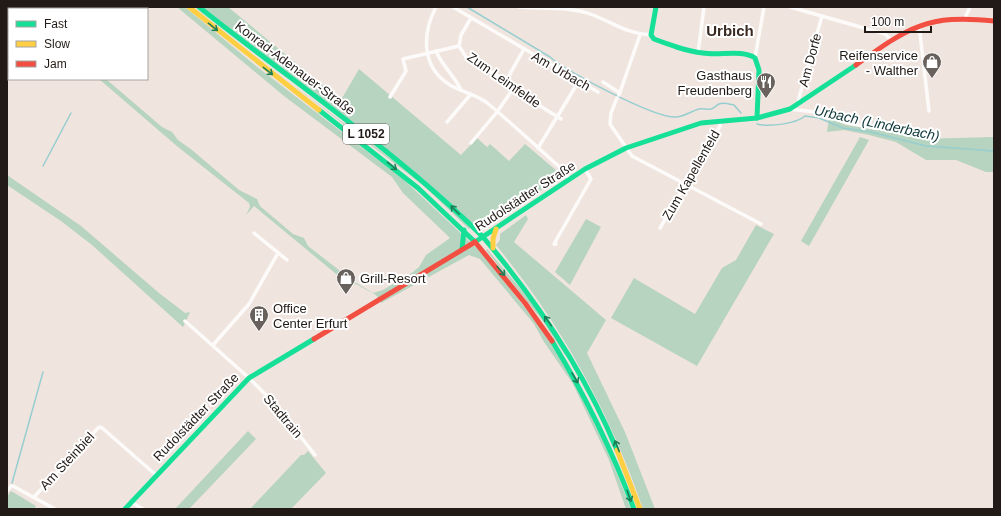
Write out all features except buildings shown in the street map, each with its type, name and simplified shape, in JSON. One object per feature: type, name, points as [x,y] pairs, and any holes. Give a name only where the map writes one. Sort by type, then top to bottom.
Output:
[{"type":"main road","name":"Konrad-Adenauer-Straße","points":[[189,7],[274,75],[394,167],[464,230],[475,242],[522,298],[563,357],[604,434],[634,509]]},
{"type":"main road","name":"Konrad-Adenauer-Straße","points":[[199,7],[287,76],[392,154],[442,197],[493,249],[514,274],[552,325],[588,385],[612,434],[640,509]]},
{"type":"main road","points":[[656,7],[651,35],[661,42],[698,53],[721,55],[742,53],[755,58],[759,66],[756,105],[758,118]]},
{"type":"main road","name":"Rudolstädter Straße","points":[[125,509],[156,474],[249,378],[496,229],[586,169],[626,148],[681,129],[720,121],[758,118],[790,109],[891,40],[919,25],[945,18],[965,18],[994,21]]},
{"type":"main road","points":[[493,249],[493,239],[496,229]]},
{"type":"main road","points":[[462,249],[464,230]]},
{"type":"street","points":[[436,7],[427,27],[425,46],[435,70],[442,78],[461,90],[486,102],[564,171],[569,179]]},
{"type":"street","name":"Am Urbach","points":[[453,7],[598,92]]},
{"type":"street","points":[[519,7],[572,11],[592,15],[628,32],[640,35],[651,35]]},
{"type":"street","points":[[698,53],[704,7]]},
{"type":"street","points":[[755,58],[764,7]]},
{"type":"street","points":[[790,7],[885,34],[891,40]]},
{"type":"street","points":[[965,18],[970,7]]},
{"type":"street","name":"Am Dorfe","points":[[799,104],[799,98],[822,16]]},
{"type":"street","name":"Zum Leimfelde","points":[[471,18],[461,35],[459,46],[466,57],[506,80],[513,89],[559,118]]},
{"type":"street","points":[[919,25],[929,111]]},
{"type":"street","points":[[640,35],[619,95],[611,113],[610,124],[626,148],[635,158],[762,224]]},
{"type":"street","points":[[390,97],[406,71],[403,59],[459,46]]},
{"type":"street","name":"Am Urbach","points":[[506,80],[524,49]]},
{"type":"street","points":[[436,51],[442,65],[457,81],[461,90]]},
{"type":"street","points":[[538,148],[559,118],[579,81]]},
{"type":"street","points":[[603,82],[619,95]]},
{"type":"street","points":[[470,143],[497,112],[513,89]]},
{"type":"street","points":[[447,122],[470,94]]},
{"type":"street","points":[[790,109],[815,112],[848,123],[876,128]]},
{"type":"street","name":"Zum Kapellenfeld","points":[[660,228],[720,126],[720,121]]},
{"type":"street","points":[[556,244],[554,244],[591,179],[586,169]]},
{"type":"street","points":[[254,233],[287,260]]},
{"type":"street","points":[[213,345],[249,304],[278,253]]},
{"type":"street","name":"Stadtrain","points":[[185,321],[249,378],[275,404],[315,455]]},
{"type":"street","name":"Am Steinbiel","points":[[34,497],[100,427],[156,474]]},
{"type":"street","points":[[7,491],[11,486],[55,509]]},
{"type":"street","points":[[131,502],[143,509]]},
{"type":"green space","points":[[177,7],[185,7],[256,66],[404,180],[483,254],[540,327],[574,381],[599,429],[631,509],[626,509],[609,460],[573,384],[544,342],[534,324],[480,259],[469,255],[381,303],[376,295],[352,282],[347,283],[254,206],[246,215],[250,207],[249,203],[178,147],[100,80],[107,80],[162,127],[172,132],[178,140],[239,190],[257,199],[260,206],[293,234],[304,238],[308,246],[353,281],[373,293],[383,290],[413,272],[419,267],[426,255],[450,238],[403,193],[392,177],[284,96]]},
{"type":"green space","points":[[203,7],[228,7],[341,100],[359,69],[461,155],[477,138],[487,147],[490,144],[509,161],[525,144],[558,172],[558,179],[485,226],[474,225],[319,98]]},
{"type":"green space","points":[[293,85],[422,182],[470,228],[469,229],[424,186]]},
{"type":"green space","points":[[829,118],[846,125],[878,130],[884,125],[918,139],[994,137],[994,172],[986,172],[956,160],[926,160],[896,142],[869,135],[844,130],[827,132]]},
{"type":"green space","points":[[860,137],[869,140],[809,246],[801,241]]},
{"type":"green space","points":[[7,175],[81,226],[159,293],[185,313],[190,312],[183,327],[92,245],[61,221],[7,185]]},
{"type":"green space","points":[[526,215],[528,219],[514,242],[606,320],[587,353],[625,432],[655,509],[643,509],[615,438],[582,370],[542,306],[496,245],[500,240],[500,234]]},
{"type":"green space","points":[[586,219],[601,227],[570,285],[555,272]]},
{"type":"green space","points":[[756,225],[774,234],[697,366],[611,318],[634,278],[695,314],[722,268],[736,260]]},
{"type":"green space","points":[[487,249],[538,310],[567,355],[565,355],[542,320],[486,250]]},
{"type":"green space","points":[[248,431],[256,439],[189,509],[175,509]]},
{"type":"green space","points":[[308,451],[326,473],[291,509],[250,509],[301,455],[304,455]]},
{"type":"green space","points":[[11,491],[36,506],[34,509],[7,509],[7,497]]},
{"type":"waterway","name":"Urbach (Linderbach)","points":[[467,7],[590,82],[610,93],[665,116],[679,117],[699,109],[711,109],[721,103],[734,105],[741,113]]},
{"type":"waterway","points":[[43,166],[71,113]]},
{"type":"waterway","name":"Urbach (Linderbach)","points":[[757,124],[768,125],[789,123],[805,116],[819,118],[843,128],[871,132],[926,146],[994,151]]},
{"type":"waterway","points":[[12,483],[43,372]]},
{"type":"traffic: fast","points":[[199,7],[380,146],[415,175],[483,237]]},
{"type":"traffic: fast","points":[[656,7],[651,35],[654,39],[678,48],[697,52],[709,54],[737,53],[750,55],[755,58],[759,70],[757,118]]},
{"type":"traffic: fast","points":[[475,242],[585,169],[626,148],[701,123],[757,118],[790,109],[856,65]]},
{"type":"traffic: fast","points":[[319,110],[418,188],[475,242]]},
{"type":"traffic: fast","points":[[462,249],[464,230]]},
{"type":"traffic: fast","points":[[483,237],[541,312],[575,365],[617,450]]},
{"type":"traffic: fast","points":[[125,509],[249,378],[314,339]]},
{"type":"traffic: fast","points":[[552,341],[576,382],[597,423],[617,465],[634,509]]},
{"type":"traffic: slow","points":[[189,7],[319,110]]},
{"type":"traffic: slow","points":[[493,248],[493,239],[496,229]]},
{"type":"traffic: slow","points":[[617,450],[640,509]]},
{"type":"traffic: jam","points":[[856,65],[890,41],[920,26],[952,20],[971,19],[994,21]]},
{"type":"traffic: jam","points":[[475,242],[525,303],[552,341]]},
{"type":"traffic: jam","points":[[314,339],[475,242]]},
{"type":"place","name":"Reifenservice - Walther","points":[[932,79]]},
{"type":"place","name":"Gasthaus Freudenberg","points":[[766,99]]},
{"type":"place","name":"Grill-Resort","points":[[346,295]]},
{"type":"place","name":"Office Center Erfurt","points":[[259,332]]},
{"type":"district","name":"Urbich","points":[[730,30]]}]
